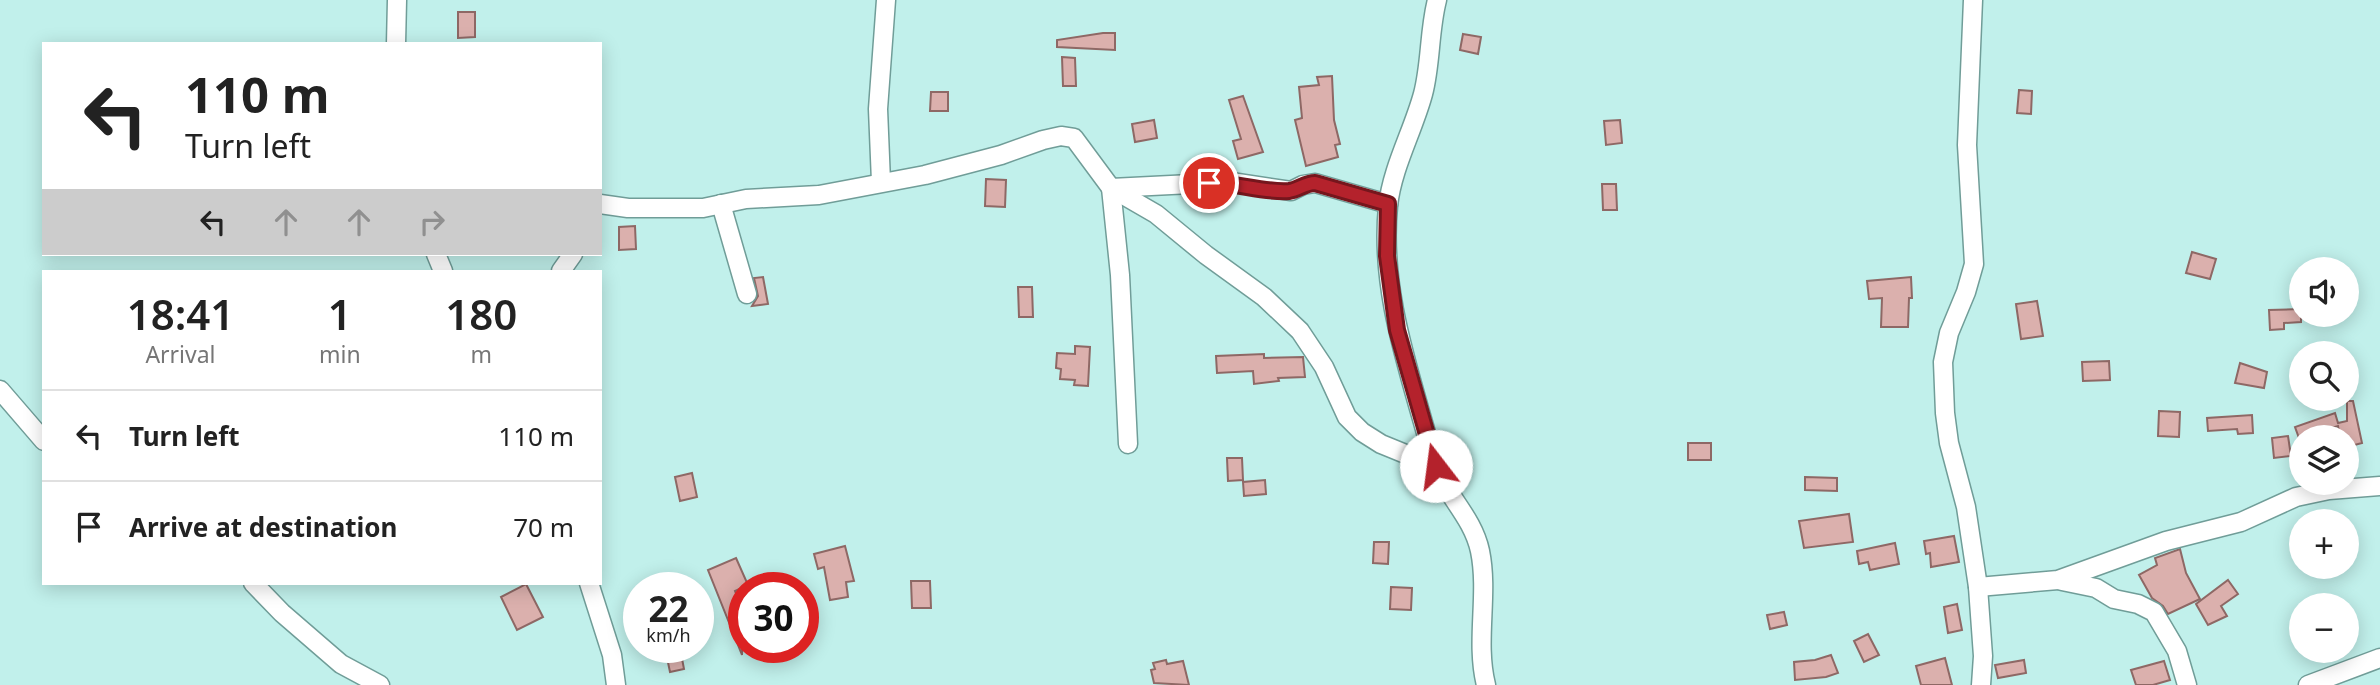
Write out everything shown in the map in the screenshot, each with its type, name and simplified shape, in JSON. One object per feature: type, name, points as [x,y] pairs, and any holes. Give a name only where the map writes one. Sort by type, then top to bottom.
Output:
[{"type":"street","points":[[396,42],[397,0]]},
{"type":"street","points":[[881,182],[878,109],[886,0]]},
{"type":"street","points":[[1437,0],[1429,39],[1423,93],[1388,204],[1387,256],[1397,330],[1441,482],[1468,519],[1480,552],[1480,636],[1486,685]]},
{"type":"street","points":[[1973,0],[1967,145],[1974,264],[1949,333],[1943,362],[1949,443],[1966,508],[1978,587],[1983,656],[1982,685]]},
{"type":"street","points":[[602,204],[628,208],[703,208],[746,199],[819,195],[956,167],[1061,136],[1074,138],[1111,188],[1156,214],[1281,312],[1313,348],[1347,417],[1362,432],[1381,444],[1436,466]]},
{"type":"street","points":[[1111,188],[1231,182],[1291,191],[1303,184],[1315,183],[1388,204]]},
{"type":"street","points":[[1111,188],[1120,264],[1128,444]]},
{"type":"street","points":[[721,204],[747,294]]},
{"type":"street","points":[[0,390],[42,438]]},
{"type":"street","points":[[1978,587],[2058,580],[2153,545],[2241,522],[2296,497],[2329,490],[2380,486]]},
{"type":"street","points":[[2058,580],[2096,588],[2114,599],[2138,604],[2154,612],[2177,651],[2187,685]]},
{"type":"street","points":[[255,585],[282,613],[341,664],[380,685]]},
{"type":"street","points":[[590,585],[612,655],[615,685]]},
{"type":"street","points":[[2308,685],[2380,657]]},
{"type":"building","points":[[458,12],[475,12],[475,37],[458,38]]},
{"type":"building","points":[[1115,33],[1115,50],[1057,47],[1057,40]]},
{"type":"building","points":[[1463,34],[1481,37],[1478,54],[1460,50]]},
{"type":"building","points":[[1062,57],[1075,58],[1076,86],[1063,86]]},
{"type":"building","points":[[1332,76],[1334,120],[1340,144],[1335,145],[1338,157],[1306,166],[1295,120],[1302,118],[1299,87],[1319,85],[1317,77]]},
{"type":"building","points":[[2019,90],[2032,91],[2031,114],[2017,113]]},
{"type":"building","points":[[931,92],[948,92],[948,111],[930,111]]},
{"type":"building","points":[[1243,96],[1263,152],[1238,159],[1233,141],[1241,139],[1229,100]]},
{"type":"building","points":[[1154,120],[1157,138],[1135,142],[1132,124]]},
{"type":"building","points":[[1620,120],[1622,143],[1606,145],[1604,121]]},
{"type":"building","points":[[986,179],[1006,180],[1005,207],[985,206]]},
{"type":"building","points":[[1602,184],[1616,184],[1617,210],[1603,210]]},
{"type":"building","points":[[635,226],[636,249],[619,250],[619,227]]},
{"type":"building","points":[[2192,252],[2216,259],[2210,279],[2186,273]]},
{"type":"building","points":[[763,277],[768,304],[752,306],[758,296],[754,278]]},
{"type":"building","points":[[1911,277],[1912,298],[1909,298],[1908,327],[1881,327],[1882,298],[1869,299],[1867,281]]},
{"type":"building","points":[[1018,287],[1032,287],[1033,317],[1019,317]]},
{"type":"building","points":[[2037,301],[2043,336],[2021,339],[2016,304]]},
{"type":"building","points":[[2289,309],[2289,323],[2284,323],[2284,329],[2270,330],[2269,310]]},
{"type":"building","points":[[1075,346],[1090,347],[1088,386],[1074,385],[1075,380],[1060,379],[1061,369],[1056,368],[1057,353],[1075,354]]},
{"type":"building","points":[[1264,354],[1264,358],[1303,357],[1305,377],[1278,378],[1279,381],[1254,384],[1253,371],[1217,373],[1216,356]]},
{"type":"building","points":[[2109,361],[2110,380],[2083,381],[2082,362]]},
{"type":"building","points":[[2240,363],[2267,372],[2264,388],[2235,383]]},
{"type":"building","points":[[2159,411],[2180,412],[2179,437],[2158,436]]},
{"type":"building","points":[[2347,411],[2355,411],[2358,425],[2301,425],[2335,413],[2338,423],[2347,421]]},
{"type":"building","points":[[2252,415],[2253,433],[2238,434],[2237,429],[2208,431],[2207,418]]},
{"type":"building","points":[[2288,436],[2289,456],[2274,458],[2272,438]]},
{"type":"building","points":[[1688,443],[1711,443],[1711,460],[1688,460]]},
{"type":"building","points":[[1227,458],[1242,458],[1243,480],[1228,481]]},
{"type":"building","points":[[692,473],[697,497],[680,501],[675,477]]},
{"type":"building","points":[[1805,477],[1837,478],[1837,491],[1805,490]]},
{"type":"building","points":[[1265,480],[1266,494],[1244,496],[1243,482]]},
{"type":"building","points":[[1849,514],[1853,542],[1804,548],[1799,521]]},
{"type":"building","points":[[1954,536],[1959,562],[1931,567],[1930,553],[1926,554],[1924,541]]},
{"type":"building","points":[[1374,542],[1389,542],[1388,564],[1373,563]]},
{"type":"building","points":[[1895,543],[1899,564],[1870,570],[1868,562],[1859,564],[1857,551]]},
{"type":"building","points":[[845,546],[854,581],[846,582],[848,597],[830,600],[824,567],[818,569],[814,554]]},
{"type":"building","points":[[2180,549],[2186,573],[2200,599],[2168,614],[2163,606],[2152,598],[2139,575],[2157,565],[2155,558]]},
{"type":"building","points":[[736,558],[742,572],[728,572],[728,620],[714,585],[714,572],[708,570]]},
{"type":"building","points":[[2228,580],[2238,594],[2221,606],[2227,616],[2208,625],[2196,604]]},
{"type":"building","points":[[911,581],[930,581],[931,608],[912,608]]},
{"type":"building","points":[[527,585],[543,617],[517,630],[501,597]]},
{"type":"building","points":[[1391,587],[1412,588],[1411,610],[1390,609]]},
{"type":"building","points":[[1957,604],[1962,630],[1948,633],[1944,607]]},
{"type":"building","points":[[1784,612],[1787,625],[1770,629],[1767,615]]},
{"type":"building","points":[[1868,634],[1879,655],[1864,662],[1854,641]]},
{"type":"building","points":[[1831,655],[1838,673],[1795,680],[1794,662]]},
{"type":"building","points":[[1945,658],[1952,685],[1921,685],[1916,666]]},
{"type":"building","points":[[1166,660],[1167,664],[1183,661],[1189,685],[1154,683],[1151,670],[1155,669],[1153,663]]},
{"type":"building","points":[[2024,660],[2026,673],[1998,678],[1995,665]]},
{"type":"building","points":[[2164,661],[2170,680],[2153,685],[2136,685],[2131,670]]},
{"type":"building","points":[[668,663],[683,663],[684,669],[670,672]]},
{"type":"route","points":[[1209,183],[1231,182],[1267,190],[1291,191],[1303,184],[1315,183],[1388,204],[1387,256],[1397,330],[1436,466]]}]
